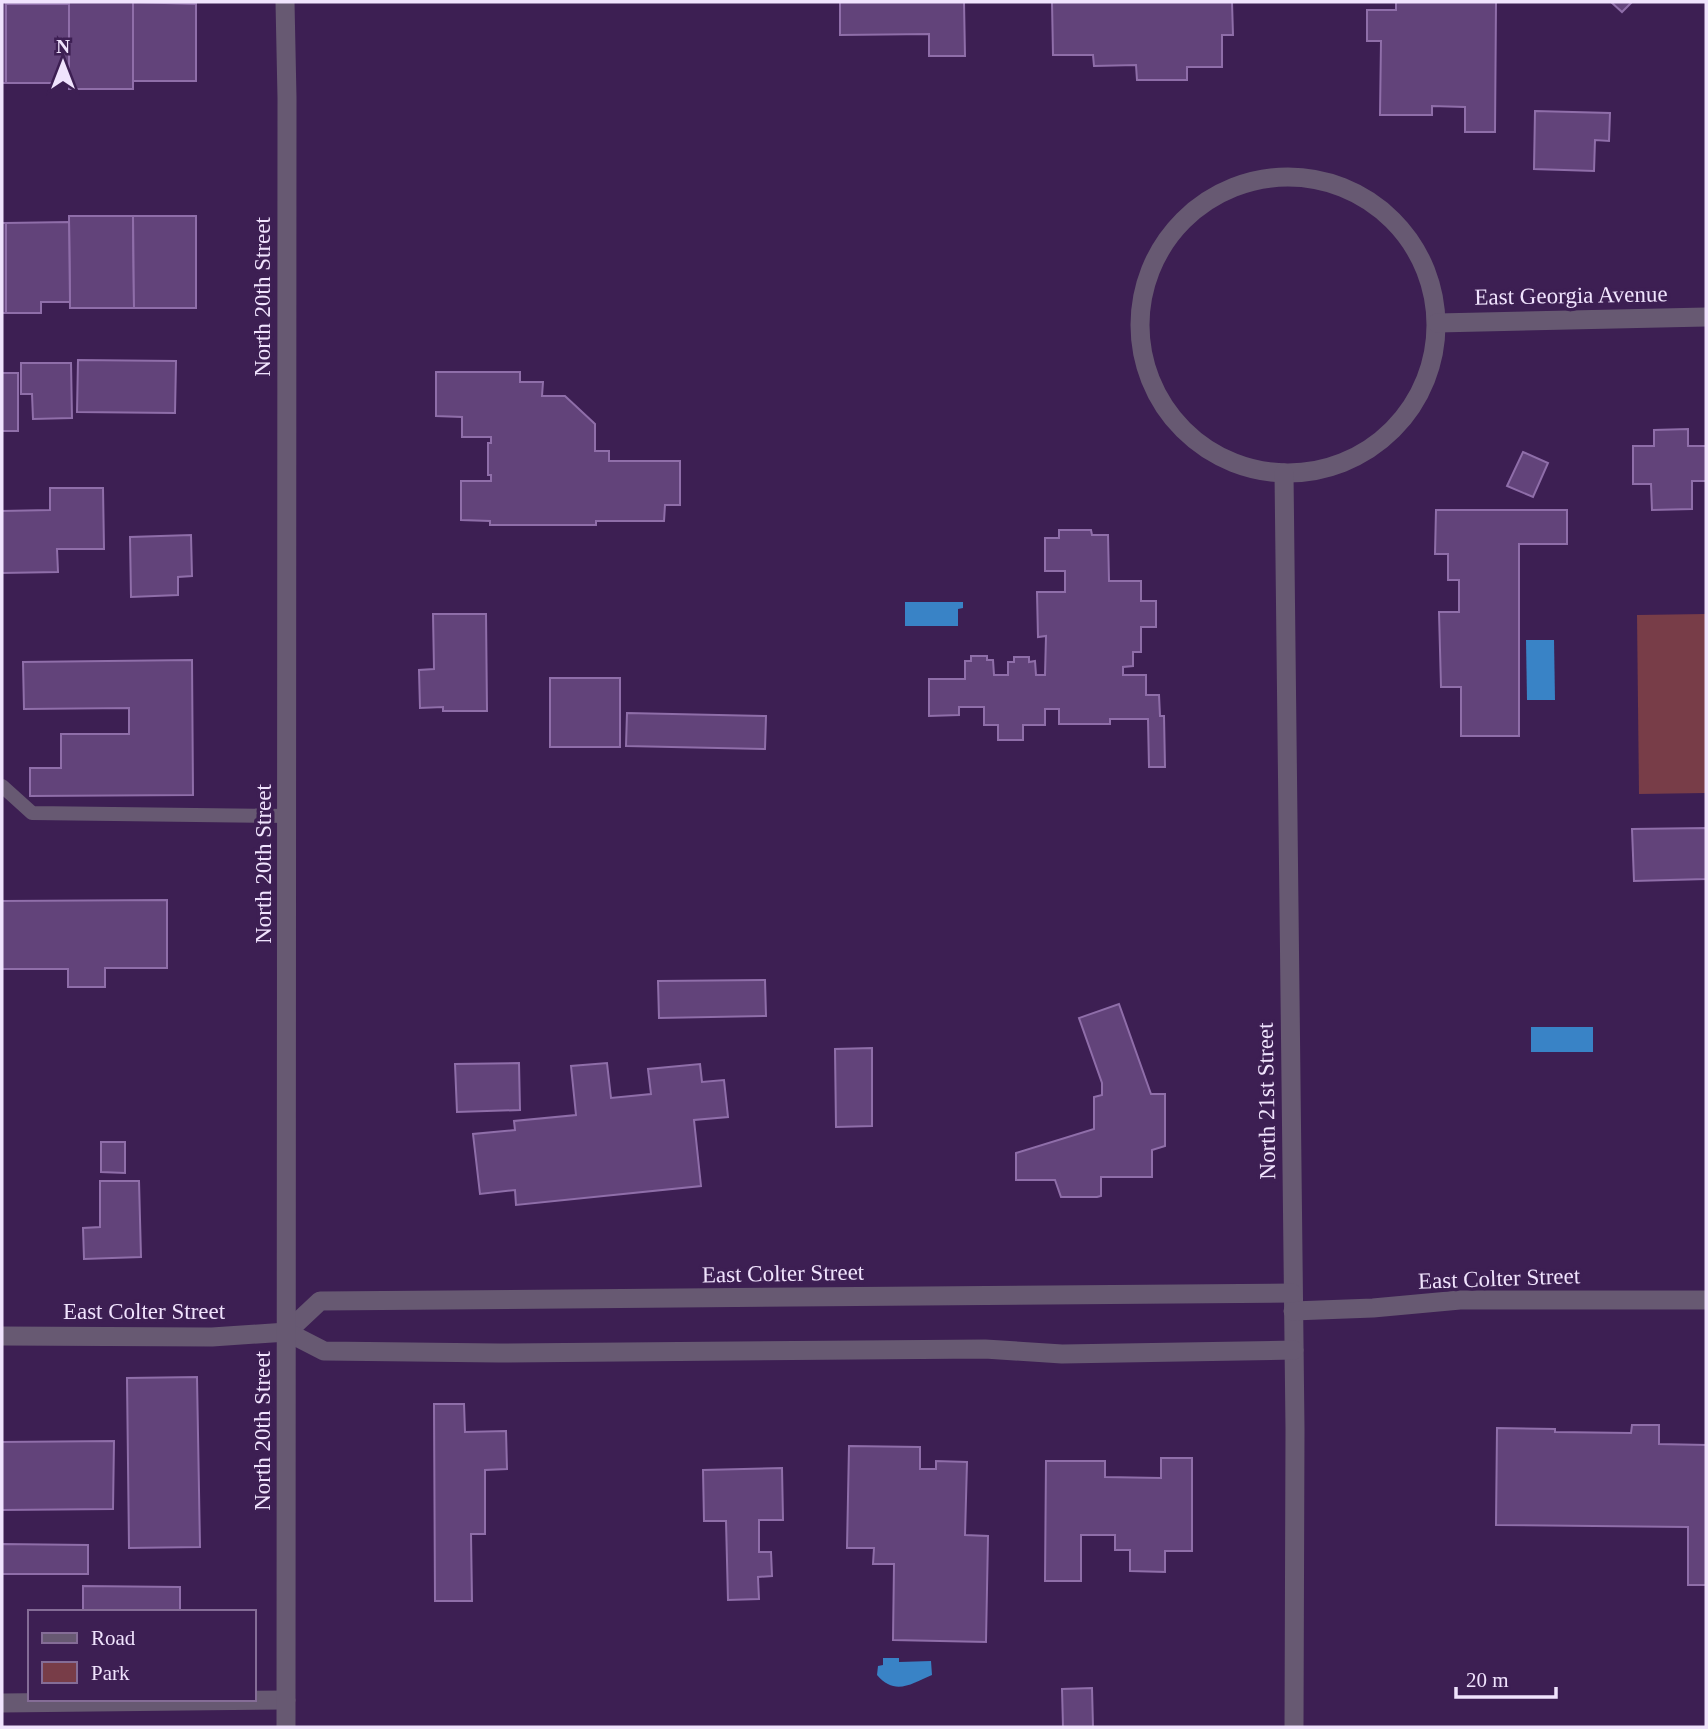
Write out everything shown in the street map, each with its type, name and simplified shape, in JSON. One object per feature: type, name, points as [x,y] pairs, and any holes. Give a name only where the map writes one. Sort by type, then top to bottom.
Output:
[{"type":"street","name":"North 20th Street","points":[[285,2],[286,1727]]},
{"type":"street","points":[[1271,177],[1321,180],[1367,198],[1404,231],[1429,274],[1437,323],[1430,370],[1409,412],[1375,446],[1331,467],[1284,473],[1235,464],[1192,439],[1160,401],[1142,356],[1140,306],[1154,259],[1183,219],[1223,190],[1271,177]]},
{"type":"street","name":"East Georgia Avenue","points":[[1437,323],[1706,317]]},
{"type":"street","name":"North 21st Street","points":[[1284,473],[1294,1350],[1294,1727]]},
{"type":"street","name":"East Colter Street","points":[[2,1336],[212,1337],[287,1332],[320,1301],[1293,1302],[1373,1308],[1460,1300],[1706,1300]]},
{"type":"street","points":[[287,1332],[324,1352],[985,1349],[1062,1354],[1294,1350]]},
{"type":"street","points":[[256,1700],[286,1700]]},
{"type":"street","points":[[2,1703],[191,1701]]},
{"type":"lane","points":[[2,786],[32,813],[287,816]]},
{"type":"green space","points":[[1706,614],[1706,793],[1639,794],[1637,615]]},
{"type":"water","points":[[905,602],[963,602],[963,608],[958,609],[958,626],[905,626]]},
{"type":"water","points":[[1526,640],[1554,640],[1555,700],[1527,700]]},
{"type":"water","points":[[1531,1027],[1593,1027],[1593,1052],[1531,1052]]},
{"type":"water","points":[[883,1658],[899,1658],[899,1662],[931,1661],[932,1675],[903,1686],[890,1685],[877,1675],[878,1666],[883,1665]]},
{"type":"building","points":[[2,2],[6,2],[6,83],[2,83]]},
{"type":"building","points":[[69,2],[133,2],[133,89],[69,89]]},
{"type":"building","points":[[133,2],[196,4],[196,81],[133,81]]},
{"type":"building","points":[[840,2],[964,2],[965,56],[929,56],[929,34],[840,35]]},
{"type":"building","points":[[1052,2],[1232,2],[1233,35],[1222,35],[1222,67],[1187,67],[1187,80],[1137,80],[1136,65],[1094,66],[1093,55],[1053,55]]},
{"type":"building","points":[[1396,2],[1496,2],[1495,132],[1465,132],[1465,107],[1432,106],[1432,115],[1380,115],[1381,41],[1367,41],[1367,10],[1396,10]]},
{"type":"building","points":[[1611,2],[1632,2],[1622,12]]},
{"type":"building","points":[[6,4],[69,4],[69,83],[6,83]]},
{"type":"building","points":[[1535,111],[1610,113],[1609,141],[1595,140],[1594,171],[1534,169]]},
{"type":"building","points":[[69,216],[133,216],[134,308],[70,308]]},
{"type":"building","points":[[133,216],[196,216],[196,308],[134,308]]},
{"type":"building","points":[[69,222],[70,302],[41,302],[41,313],[6,313],[6,223]]},
{"type":"building","points":[[2,223],[6,223],[6,313],[2,313]]},
{"type":"building","points":[[78,360],[176,361],[175,413],[77,412]]},
{"type":"building","points":[[21,363],[71,363],[72,418],[33,419],[32,394],[21,394]]},
{"type":"building","points":[[436,372],[520,372],[520,382],[543,382],[542,396],[565,396],[595,424],[595,451],[609,451],[609,461],[680,461],[680,505],[665,505],[664,521],[596,521],[596,525],[490,525],[490,521],[461,520],[461,481],[491,481],[491,475],[488,475],[488,443],[491,443],[491,437],[462,437],[462,417],[436,416]]},
{"type":"building","points":[[2,373],[18,373],[18,431],[2,431]]},
{"type":"building","points":[[1688,429],[1688,446],[1706,446],[1706,481],[1692,481],[1692,509],[1652,510],[1651,484],[1633,484],[1633,446],[1654,446],[1654,430]]},
{"type":"building","points":[[1523,452],[1548,463],[1533,497],[1507,486]]},
{"type":"building","points":[[50,488],[103,488],[104,549],[57,549],[58,572],[2,573],[2,511],[50,510]]},
{"type":"building","points":[[1436,510],[1567,510],[1567,544],[1519,544],[1519,736],[1461,736],[1461,687],[1441,687],[1439,612],[1459,612],[1459,580],[1448,580],[1448,554],[1435,554]]},
{"type":"building","points":[[1059,530],[1091,530],[1092,535],[1108,535],[1109,581],[1141,581],[1141,601],[1156,601],[1156,627],[1141,627],[1141,652],[1133,652],[1133,666],[1123,667],[1123,675],[1146,675],[1146,695],[1159,695],[1160,716],[1164,716],[1165,767],[1149,767],[1148,719],[1110,719],[1110,724],[1059,724],[1059,709],[1045,709],[1045,725],[1023,725],[1023,740],[998,740],[998,725],[984,725],[984,707],[959,707],[959,715],[929,716],[929,679],[965,679],[965,661],[971,661],[971,656],[987,656],[987,660],[993,660],[994,675],[1008,675],[1008,662],[1014,662],[1014,657],[1029,657],[1029,662],[1035,661],[1036,675],[1045,675],[1046,636],[1038,637],[1037,592],[1065,592],[1065,571],[1045,571],[1045,538],[1059,538]]},
{"type":"building","points":[[191,535],[192,576],[178,577],[178,595],[131,597],[130,537]]},
{"type":"building","points":[[433,614],[486,614],[487,711],[420,708],[419,670],[434,669]]},
{"type":"building","points":[[192,660],[193,795],[30,796],[30,768],[61,768],[61,734],[129,734],[129,708],[24,709],[23,662]]},
{"type":"building","points":[[550,678],[620,678],[620,747],[550,747]]},
{"type":"building","points":[[627,713],[766,716],[765,749],[626,746]]},
{"type":"building","points":[[1706,828],[1706,879],[1634,881],[1632,829]]},
{"type":"building","points":[[167,900],[167,968],[105,968],[105,987],[68,987],[68,969],[2,969],[2,901]]},
{"type":"building","points":[[765,980],[766,1016],[659,1018],[658,981]]},
{"type":"building","points":[[1119,1004],[1151,1094],[1165,1094],[1165,1146],[1152,1150],[1152,1177],[1101,1177],[1101,1196],[1097,1197],[1061,1197],[1055,1180],[1016,1180],[1016,1153],[1094,1129],[1094,1097],[1102,1095],[1102,1083],[1079,1018]]},
{"type":"building","points":[[872,1048],[872,1126],[836,1127],[835,1049]]},
{"type":"building","points":[[519,1063],[520,1110],[457,1112],[455,1064]]},
{"type":"building","points":[[607,1063],[611,1098],[651,1094],[648,1069],[700,1064],[702,1082],[724,1080],[728,1117],[694,1120],[701,1186],[516,1205],[515,1190],[480,1194],[473,1134],[515,1130],[514,1121],[576,1115],[571,1066]]},
{"type":"building","points":[[101,1142],[125,1142],[125,1173],[101,1172]]},
{"type":"building","points":[[100,1181],[139,1181],[141,1257],[84,1259],[83,1228],[100,1227]]},
{"type":"building","points":[[197,1377],[200,1547],[129,1548],[127,1378]]},
{"type":"building","points":[[434,1404],[464,1404],[465,1432],[506,1431],[507,1469],[485,1470],[485,1534],[471,1534],[472,1601],[435,1601]]},
{"type":"building","points":[[1632,1425],[1659,1425],[1659,1444],[1706,1445],[1706,1585],[1688,1585],[1688,1527],[1496,1525],[1497,1428],[1631,1433]]},
{"type":"building","points":[[114,1441],[113,1509],[2,1510],[2,1442]]},
{"type":"building","points":[[849,1446],[920,1447],[920,1469],[936,1469],[936,1461],[967,1462],[965,1535],[988,1536],[986,1642],[893,1640],[894,1564],[873,1564],[874,1548],[847,1548]]},
{"type":"building","points":[[1161,1458],[1192,1458],[1192,1551],[1165,1551],[1165,1572],[1130,1571],[1130,1550],[1115,1550],[1115,1535],[1081,1535],[1081,1581],[1045,1581],[1046,1461],[1105,1461],[1105,1477],[1161,1478]]},
{"type":"building","points":[[782,1468],[783,1520],[759,1520],[759,1552],[771,1552],[772,1576],[758,1577],[759,1599],[728,1600],[726,1521],[704,1521],[703,1470]]},
{"type":"building","points":[[2,1544],[88,1545],[88,1574],[2,1574]]},
{"type":"building","points":[[83,1586],[180,1587],[180,1610],[83,1610]]},
{"type":"building","points":[[1092,1688],[1093,1727],[1063,1727],[1062,1689]]}]
